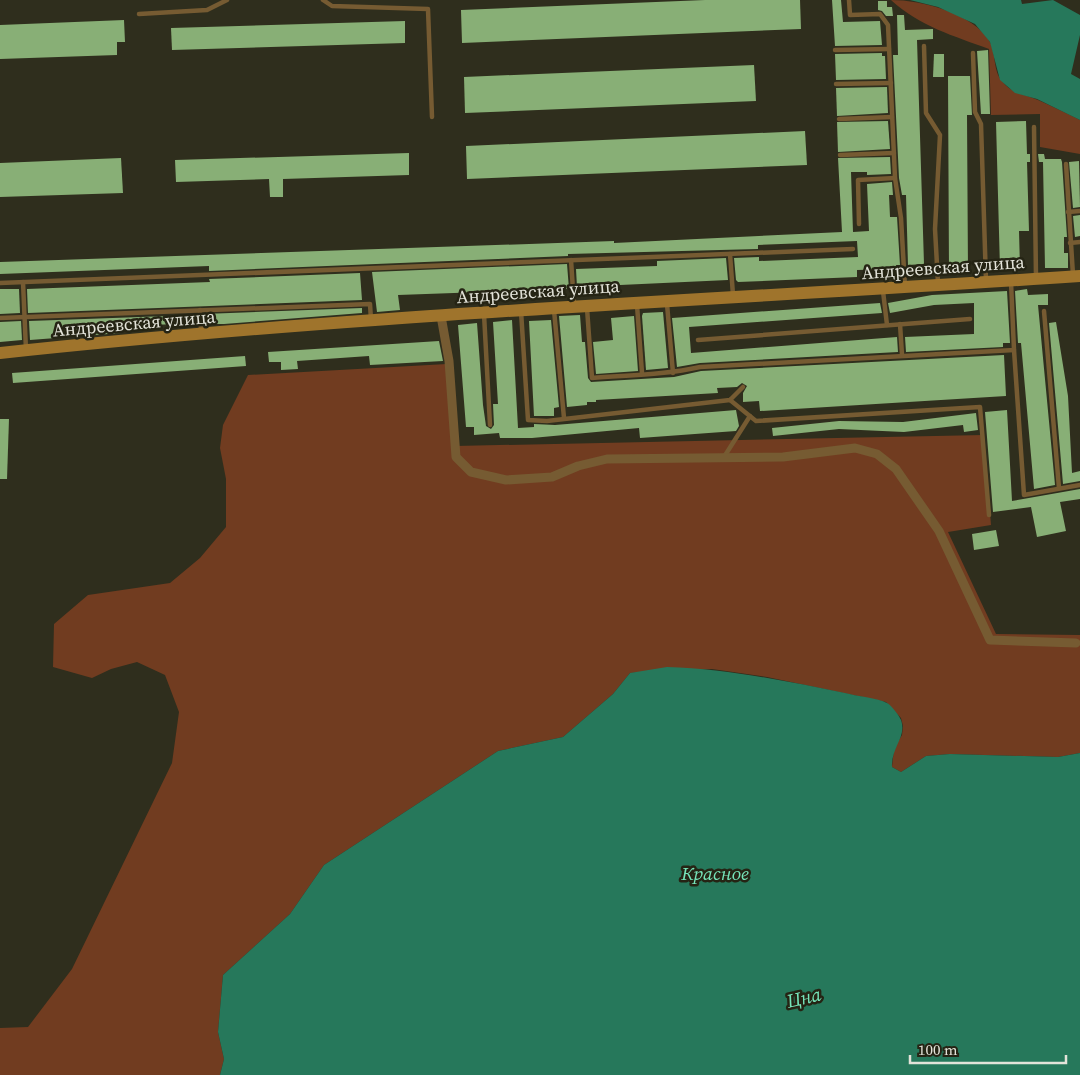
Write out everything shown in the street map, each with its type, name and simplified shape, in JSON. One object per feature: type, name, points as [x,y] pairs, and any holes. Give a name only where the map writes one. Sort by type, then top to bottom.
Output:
[{"type":"street","name":"Андреевская улица","points":[[0,353],[554,306],[905,288],[1076,276]]},
{"type":"street","points":[[441,316],[449,361],[456,457],[471,472],[506,480],[552,477],[578,466],[607,459],[783,457],[855,448],[877,454],[896,469],[939,531],[990,640],[1076,643]]},
{"type":"lane","points":[[139,14],[207,10],[226,0]]},
{"type":"lane","points":[[324,0],[332,6],[428,9],[432,117]]},
{"type":"lane","points":[[849,0],[850,15],[880,14],[888,25],[895,178],[901,218],[905,288]]},
{"type":"lane","points":[[924,46],[926,113],[940,135],[935,229],[938,286]]},
{"type":"lane","points":[[835,50],[889,49]]},
{"type":"lane","points":[[973,53],[975,112],[981,124],[986,282]]},
{"type":"lane","points":[[836,84],[891,83]]},
{"type":"lane","points":[[839,119],[892,117]]},
{"type":"lane","points":[[1034,127],[1036,279]]},
{"type":"lane","points":[[840,155],[894,153]]},
{"type":"lane","points":[[1066,164],[1070,243],[1076,276]]},
{"type":"lane","points":[[859,224],[858,180],[895,178]]},
{"type":"lane","points":[[1068,212],[1080,211]]},
{"type":"lane","points":[[1070,243],[1080,242]]},
{"type":"lane","points":[[0,283],[853,249]]},
{"type":"lane","points":[[730,254],[733,296]]},
{"type":"lane","points":[[571,260],[581,305],[592,378],[642,373],[673,373],[700,367],[1014,350]]},
{"type":"lane","points":[[1011,281],[1024,495],[1080,485]]},
{"type":"lane","points":[[23,282],[26,350]]},
{"type":"lane","points":[[883,289],[887,325]]},
{"type":"lane","points":[[667,300],[673,373]]},
{"type":"lane","points":[[637,301],[642,373]]},
{"type":"lane","points":[[0,318],[370,304],[371,321]]},
{"type":"lane","points":[[554,306],[564,418]]},
{"type":"lane","points":[[200,310],[201,335]]},
{"type":"lane","points":[[521,310],[528,420],[547,421],[730,400],[743,387]]},
{"type":"lane","points":[[1044,311],[1059,488]]},
{"type":"lane","points":[[484,312],[490,425]]},
{"type":"lane","points":[[698,340],[970,319]]},
{"type":"lane","points":[[900,324],[902,355]]},
{"type":"lane","points":[[730,400],[756,421],[980,407],[989,515]]},
{"type":"lane","points":[[724,458],[750,416]]},
{"type":"shaded area","points":[[891,0],[917,2],[946,10],[972,23],[990,42],[997,72],[1006,85],[1014,91],[1043,102],[1080,120],[1080,154],[1040,147],[1040,114],[991,115],[989,49],[925,24]]},
{"type":"shaded area","points":[[447,364],[455,446],[984,435],[991,525],[948,532],[996,634],[1080,635],[1080,753],[1058,757],[950,754],[926,756],[901,772],[892,767],[894,748],[902,735],[903,726],[901,718],[886,702],[767,677],[712,669],[630,673],[613,694],[563,737],[498,751],[324,865],[290,914],[223,975],[218,1032],[224,1059],[220,1075],[0,1075],[0,1028],[28,1027],[72,969],[172,763],[179,712],[165,675],[137,662],[111,669],[92,678],[53,667],[54,624],[88,595],[170,583],[200,558],[226,527],[226,479],[220,448],[223,425],[248,375]]},
{"type":"water","points":[[910,0],[1021,0],[1022,4],[1053,0],[1080,15],[1080,35],[1071,74],[1080,79],[1080,120],[1037,99],[1015,93],[1000,80],[990,42],[975,24],[938,7]]},
{"type":"water","name":"Красное","points":[[667,667],[757,676],[883,701],[893,708],[901,720],[902,732],[892,760],[892,767],[901,772],[926,756],[950,754],[1058,757],[1080,753],[1080,1075],[220,1075],[224,1059],[218,1032],[223,975],[290,914],[324,865],[498,751],[563,737],[613,694],[630,673]]},
{"type":"building","points":[[705,0],[800,0],[801,29],[462,43],[461,10]]},
{"type":"building","points":[[832,0],[841,0],[843,22],[880,21],[882,45],[835,46]]},
{"type":"building","points":[[878,1],[887,1],[887,7],[892,7],[893,16],[886,16],[882,11],[878,10]]},
{"type":"building","points":[[897,15],[904,15],[905,30],[933,29],[933,39],[917,40],[924,264],[908,265],[906,195],[902,195],[899,178],[893,55],[898,55]]},
{"type":"building","points":[[124,20],[125,42],[117,42],[117,55],[0,59],[0,25]]},
{"type":"building","points":[[405,21],[405,43],[172,50],[171,28]]},
{"type":"building","points":[[988,50],[990,114],[981,114],[977,51]]},
{"type":"building","points":[[882,53],[882,56],[885,56],[886,79],[836,80],[835,54]]},
{"type":"building","points":[[934,54],[944,54],[944,77],[933,77]]},
{"type":"building","points":[[754,65],[756,101],[465,113],[464,77]]},
{"type":"building","points":[[948,76],[970,76],[972,115],[967,115],[968,272],[949,273]]},
{"type":"building","points":[[887,87],[888,113],[837,116],[836,88]]},
{"type":"building","points":[[888,121],[890,149],[838,152],[837,122]]},
{"type":"building","points":[[1026,121],[1027,154],[1030,154],[1030,162],[1027,162],[1029,231],[1019,231],[1020,268],[1000,269],[996,122]]},
{"type":"building","points":[[805,131],[807,165],[467,179],[466,146]]},
{"type":"building","points":[[409,153],[409,175],[283,179],[283,197],[270,197],[269,179],[176,182],[175,160]]},
{"type":"building","points":[[1038,154],[1044,154],[1045,159],[1061,159],[1062,162],[1067,237],[1064,237],[1064,253],[1068,253],[1068,268],[1045,268],[1043,162],[1039,162]]},
{"type":"building","points":[[890,157],[891,174],[867,175],[867,172],[851,172],[853,232],[869,231],[867,184],[892,182],[893,195],[889,195],[890,217],[897,217],[900,265],[896,265],[897,269],[857,270],[857,277],[738,282],[736,280],[734,258],[759,257],[759,261],[858,257],[857,241],[758,245],[758,249],[568,254],[568,256],[209,271],[209,266],[0,274],[0,262],[614,241],[614,243],[842,232],[838,158]]},
{"type":"building","points":[[121,158],[123,193],[0,197],[0,163]]},
{"type":"building","points":[[1079,161],[1080,207],[1073,208],[1069,162]]},
{"type":"building","points":[[1080,215],[1080,236],[1075,237],[1073,216]]},
{"type":"building","points":[[726,258],[728,280],[577,287],[576,269],[657,266],[657,261]]},
{"type":"building","points":[[567,264],[569,289],[398,295],[400,310],[377,312],[372,272]]},
{"type":"building","points":[[360,273],[362,300],[28,313],[27,289],[210,282],[209,279]]},
{"type":"building","points":[[0,289],[19,289],[20,313],[0,314]]},
{"type":"building","points":[[1027,289],[1028,295],[1048,294],[1048,305],[1038,305],[1055,485],[1034,489],[1021,343],[1018,343],[1015,291]]},
{"type":"building","points":[[1007,291],[1010,343],[1003,343],[1003,347],[906,352],[905,337],[974,334],[974,303],[934,305],[890,313],[888,303],[932,295]]},
{"type":"building","points":[[880,303],[882,313],[689,327],[691,353],[897,337],[898,352],[700,363],[677,367],[672,318]]},
{"type":"building","points":[[362,308],[362,313],[224,324],[205,324],[204,314]]},
{"type":"building","points":[[663,312],[668,368],[646,370],[642,316],[643,313]]},
{"type":"building","points":[[196,315],[197,323],[153,325],[153,328],[140,328],[140,325],[121,327],[121,333],[30,340],[29,321]]},
{"type":"building","points":[[580,315],[582,342],[585,342],[588,378],[591,382],[674,377],[701,371],[1004,355],[1006,396],[760,411],[759,401],[743,402],[743,393],[747,386],[742,383],[737,387],[717,388],[718,393],[596,400],[596,402],[587,402],[587,405],[567,407],[559,316]]},
{"type":"building","points":[[634,316],[638,371],[596,374],[593,342],[613,340],[611,318]]},
{"type":"building","points":[[512,320],[518,428],[534,427],[534,424],[555,425],[736,410],[739,426],[736,431],[640,438],[639,428],[532,438],[500,438],[499,433],[474,435],[474,427],[466,427],[458,325],[477,323],[483,405],[486,426],[491,429],[494,425],[493,404],[498,404],[493,322]]},
{"type":"building","points":[[551,320],[559,407],[554,408],[554,416],[534,416],[529,321]]},
{"type":"building","points":[[21,321],[22,340],[0,342],[0,322]]},
{"type":"building","points":[[1056,322],[1068,396],[1072,473],[1080,471],[1080,481],[1063,484],[1049,323]]},
{"type":"building","points":[[439,341],[443,361],[370,365],[369,356],[297,361],[298,369],[281,370],[281,362],[269,362],[268,352]]},
{"type":"building","points":[[245,356],[246,366],[13,383],[12,373]]},
{"type":"building","points":[[1007,410],[1012,501],[1080,489],[1080,499],[1060,502],[1066,531],[1037,537],[1031,507],[993,512],[985,412]]},
{"type":"building","points":[[976,413],[978,430],[964,432],[963,425],[904,432],[839,429],[773,436],[772,428],[839,421],[903,422]]},
{"type":"building","points":[[0,419],[9,419],[7,479],[0,479]]},
{"type":"building","points":[[996,530],[999,546],[974,550],[972,534]]},
{"type":"water label","name":"Цна","points":[[804,997]]}]
